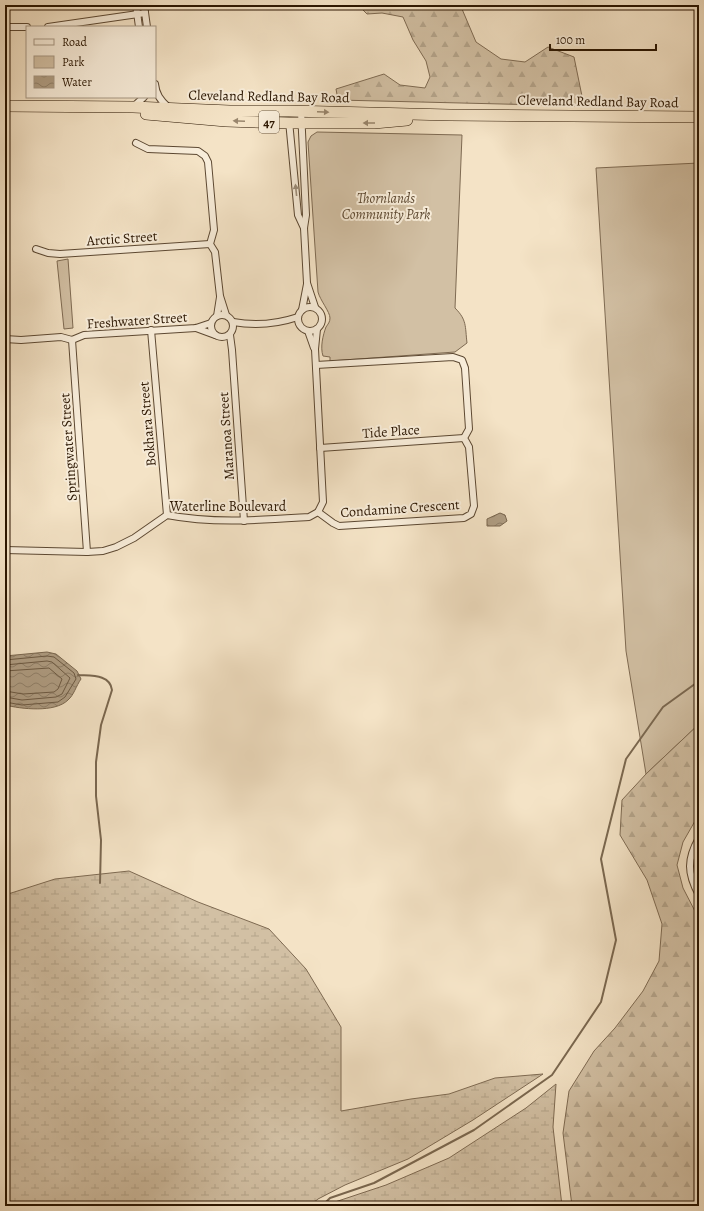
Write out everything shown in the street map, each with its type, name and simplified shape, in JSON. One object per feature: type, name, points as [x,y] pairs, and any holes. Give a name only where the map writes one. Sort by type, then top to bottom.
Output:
[{"type":"highway","name":"Cleveland Redland Bay Road","points":[[5,106],[133,107],[230,111],[301,111],[450,116],[699,117]]},
{"type":"highway","name":"Cleveland Redland Bay Road","points":[[88,107],[130,113],[226,121],[289,123],[374,123],[450,116]]},
{"type":"street","points":[[136,5],[139,26]]},
{"type":"street","points":[[144,5],[147,26]]},
{"type":"street","points":[[55,26],[146,13]]},
{"type":"street","points":[[5,27],[26,27]]},
{"type":"street","points":[[156,93],[162,102],[170,108]]},
{"type":"street","points":[[133,107],[143,98]]},
{"type":"street","points":[[289,111],[298,214],[304,228]]},
{"type":"street","points":[[136,143],[148,149],[198,151],[205,156],[208,162],[214,230],[210,244],[215,252],[220,296],[226,315],[233,322],[248,325],[283,322],[298,317],[302,310],[307,283],[304,228],[306,215],[301,111]]},
{"type":"street","name":"Arctic Street","points":[[36,249],[48,253],[60,254],[210,244]]},
{"type":"street","points":[[307,283],[315,307],[320,312],[322,319],[322,323],[317,329],[315,349],[323,502],[318,512]]},
{"type":"street","points":[[220,296],[217,316],[211,323],[211,328],[215,335],[222,338],[232,350]]},
{"type":"street","points":[[302,310],[308,307],[315,307]]},
{"type":"street","points":[[217,316],[226,315]]},
{"type":"street","points":[[298,317],[300,326]]},
{"type":"street","points":[[232,333],[233,322]]},
{"type":"street","points":[[283,322],[300,326],[308,331],[315,349]]},
{"type":"street","name":"Freshwater Street","points":[[7,338],[20,340],[61,337],[72,340],[84,335],[196,328],[211,323]]},
{"type":"street","points":[[222,338],[248,325]]},
{"type":"street","name":"Freshwater Street","points":[[196,328],[215,335]]},
{"type":"street","points":[[308,331],[317,329]]},
{"type":"street","name":"Bokhara Street","points":[[151,330],[167,515]]},
{"type":"street","name":"Maranoa Street","points":[[232,333],[244,521]]},
{"type":"street","name":"Springwater Street","points":[[72,340],[87,552]]},
{"type":"street","points":[[316,365],[454,357],[459,358],[464,363],[465,368],[469,428],[464,438]]},
{"type":"street","name":"Tide Place","points":[[320,448],[464,438]]},
{"type":"street","name":"Condamine Crescent","points":[[318,512],[339,526],[464,518],[468,516],[471,514],[474,506],[470,447],[464,438]]},
{"type":"street","name":"Waterline Boulevard","points":[[5,550],[103,551],[116,547],[144,531],[167,515],[180,518],[244,521],[309,517],[318,512]]},
{"type":"street","points":[[699,838],[690,859],[690,870],[693,884],[699,895]]},
{"type":"green space","points":[[358,5],[459,5],[476,42],[501,59],[525,62],[548,47],[574,57],[584,106],[338,100],[336,89],[384,74],[400,85],[425,88],[430,77],[426,61],[413,40],[403,17],[382,13],[367,14]]},
{"type":"green space","name":"Thornlands Community Park","points":[[317,132],[462,135],[455,308],[464,320],[467,343],[455,352],[330,361],[330,357],[323,356],[323,337],[330,318],[318,292],[308,142],[311,136]]},
{"type":"green space","points":[[699,163],[699,724],[646,774],[626,651],[596,168]]},
{"type":"green space","points":[[68,259],[73,328],[64,329],[57,261]]},
{"type":"green space","points":[[699,724],[699,814],[683,842],[677,865],[683,888],[699,919],[699,1206],[572,1206],[563,1133],[569,1091],[594,1051],[615,1028],[643,991],[659,961],[662,924],[647,880],[620,835],[622,800],[646,774]]},
{"type":"green space","points":[[129,871],[198,902],[269,929],[306,969],[341,1027],[341,1111],[449,1094],[495,1078],[543,1074],[473,1120],[408,1159],[345,1185],[318,1199],[309,1206],[5,1206],[5,895],[55,879]]},
{"type":"green space","points":[[556,1084],[553,1127],[562,1206],[330,1206],[332,1203],[386,1185],[449,1158],[526,1108]]},
{"type":"water","points":[[500,513],[505,515],[507,521],[500,526],[487,526],[487,519]]},
{"type":"water","points":[[47,652],[56,654],[77,671],[81,679],[70,698],[55,707],[38,709],[5,705],[5,656]]},
{"type":"waterway","points":[[78,675],[104,678],[108,681],[112,690],[101,725],[96,762],[96,796],[101,840],[100,883]]},
{"type":"waterway","points":[[322,1206],[330,1198],[374,1183],[474,1130],[552,1075],[601,1002],[616,940],[601,859],[626,759],[663,707],[699,681]]}]
